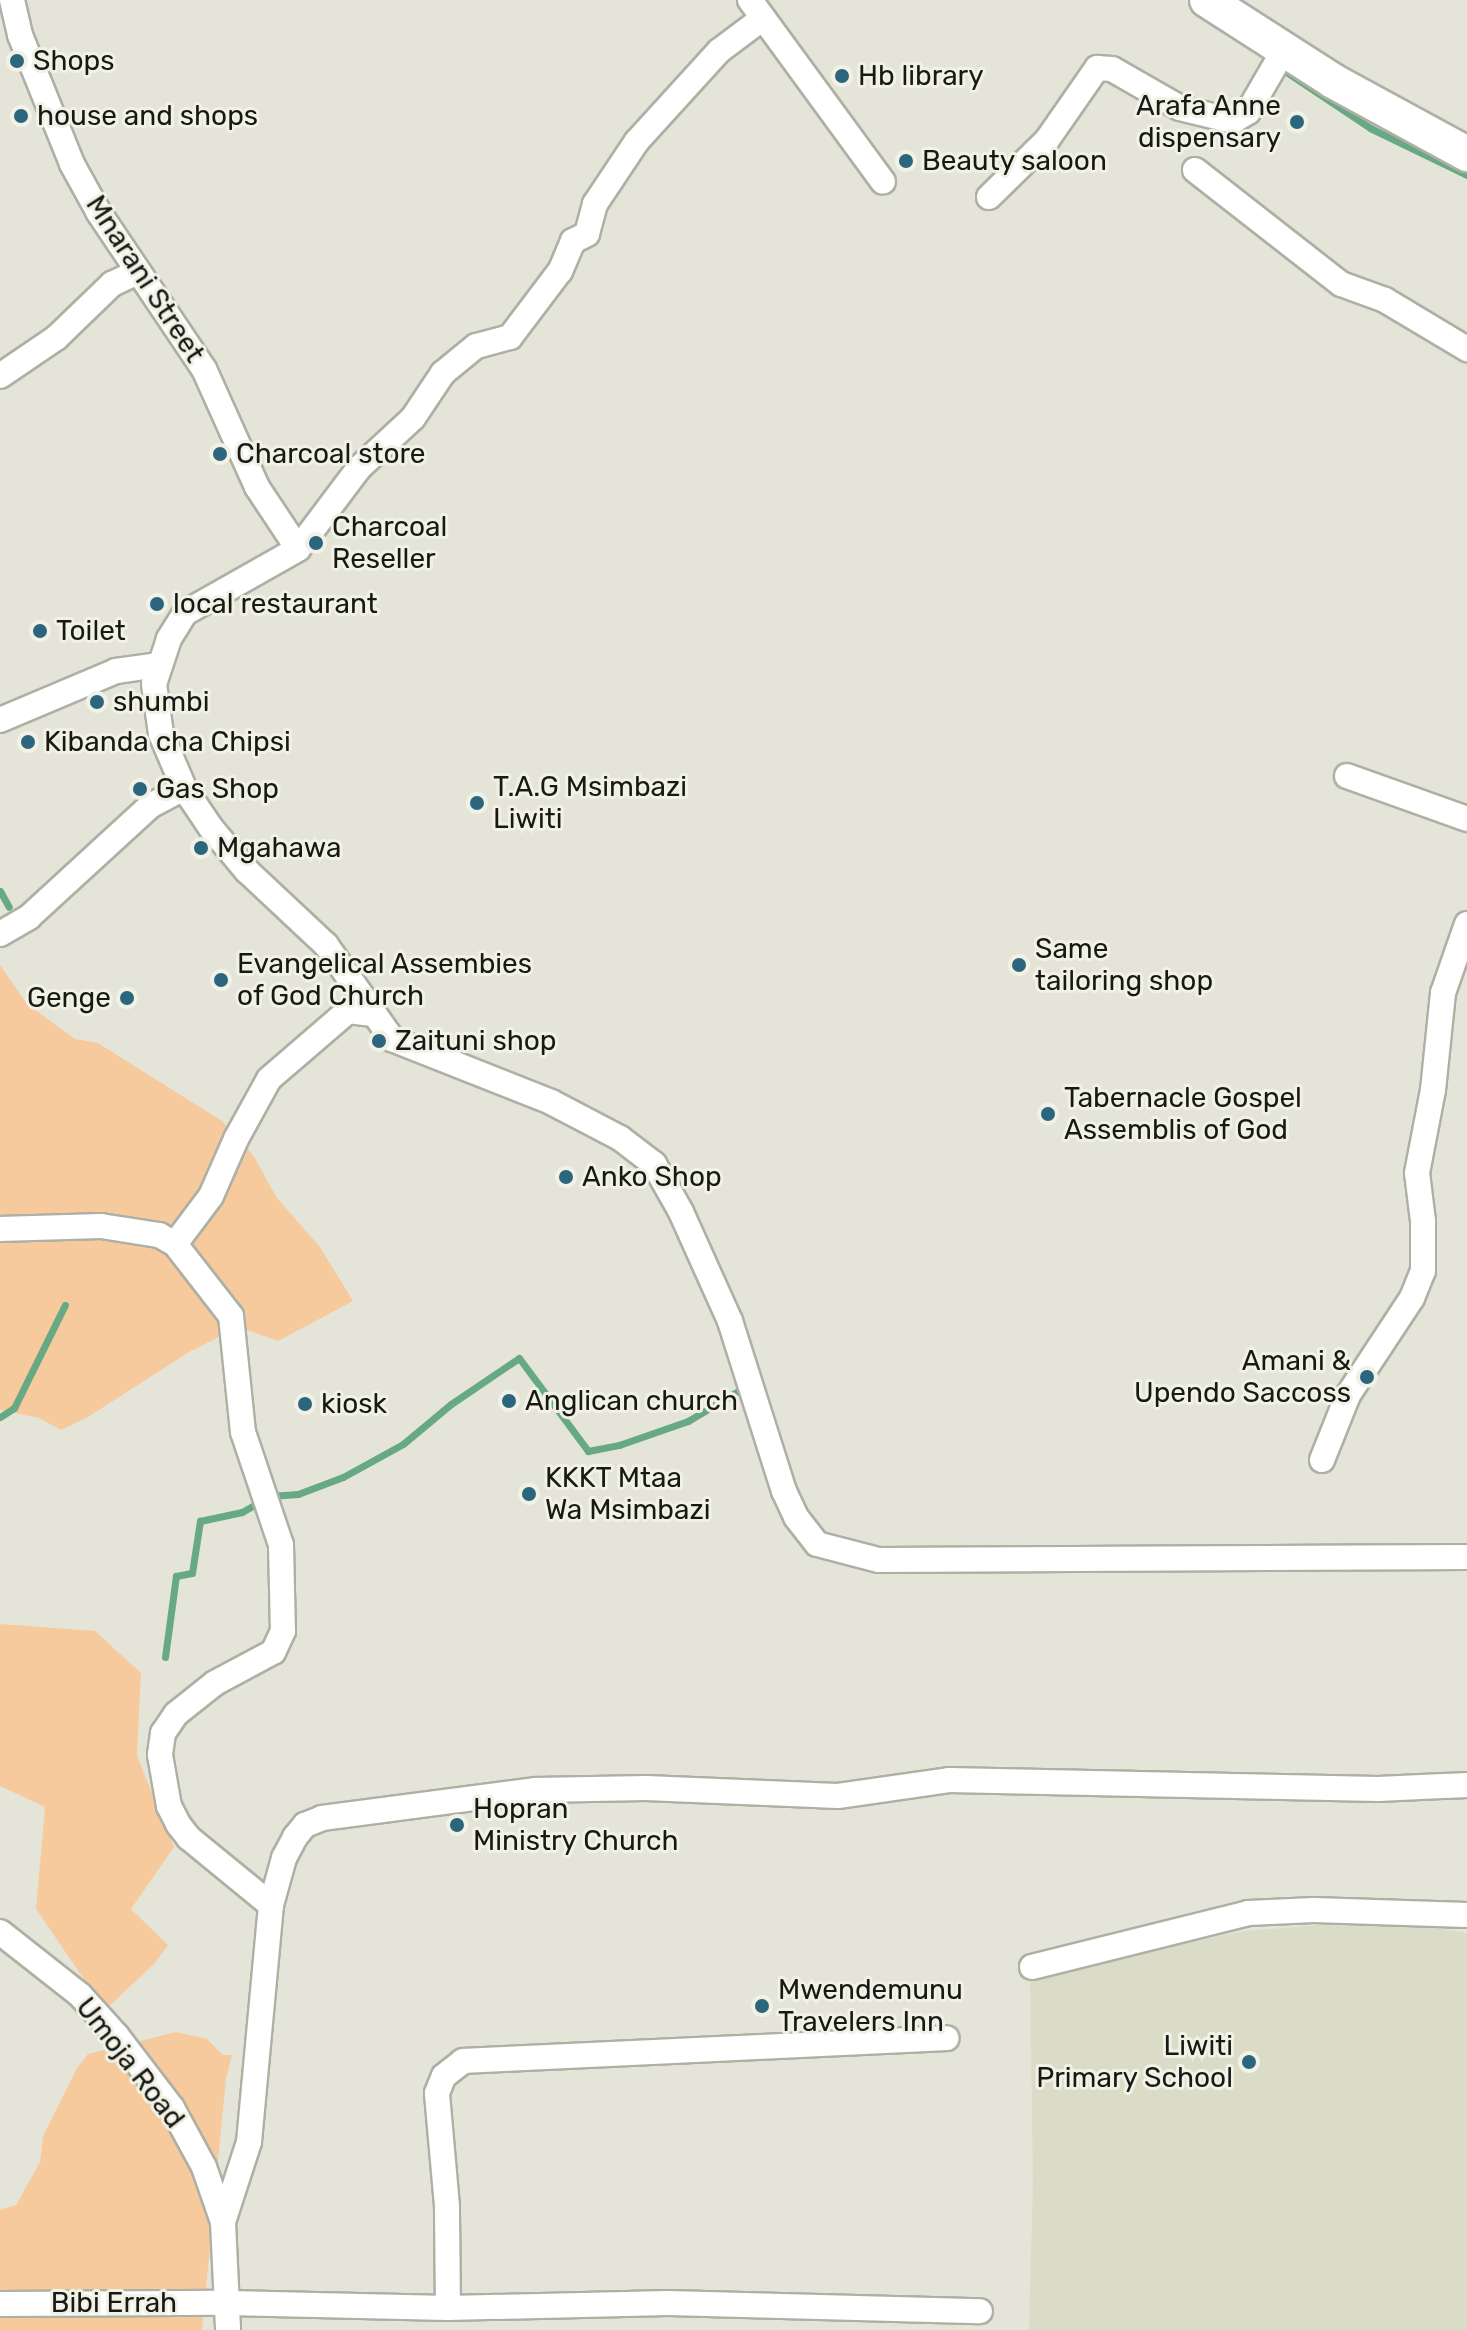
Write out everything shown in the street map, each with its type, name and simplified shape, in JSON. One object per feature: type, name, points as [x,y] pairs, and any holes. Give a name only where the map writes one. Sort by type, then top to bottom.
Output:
[{"type":"main road","points":[[1207,0],[1346,88],[1467,154]]},
{"type":"street","name":"Mnarani Street","points":[[12,0],[20,35],[72,164],[138,272],[204,369],[257,487],[298,549]]},
{"type":"street","points":[[883,182],[756,9],[637,141],[595,204],[587,234],[573,241],[560,271],[527,319],[510,337],[476,346],[443,373],[413,418],[359,468],[298,549],[185,613],[158,665],[154,684],[161,734],[184,788],[211,828],[247,871],[326,945],[392,1039],[403,1047],[437,1055],[551,1102],[620,1138],[654,1164],[681,1212],[730,1321],[784,1491],[796,1517],[817,1544],[879,1560],[1467,1557]]},
{"type":"street","points":[[989,197],[1047,140],[1097,68],[1112,69],[1180,108],[1233,121],[1248,112],[1284,50]]},
{"type":"street","points":[[1195,170],[1341,284],[1385,300],[1467,349]]},
{"type":"street","points":[[0,376],[56,338],[112,284],[138,272]]},
{"type":"street","points":[[0,720],[116,671],[158,665]]},
{"type":"street","points":[[1347,776],[1467,819]]},
{"type":"street","points":[[0,934],[29,917],[150,806],[184,788]]},
{"type":"street","points":[[1322,1460],[1348,1395],[1412,1298],[1423,1271],[1423,1221],[1417,1173],[1433,1090],[1443,993],[1467,924]]},
{"type":"street","points":[[175,1244],[211,1196],[269,1079],[348,1011],[373,1014]]},
{"type":"street","points":[[0,1229],[101,1226],[159,1235],[175,1244],[231,1316],[243,1432],[281,1545],[283,1631],[280,1644],[273,1652],[215,1683],[176,1714],[163,1733],[160,1755],[169,1806],[178,1824],[189,1838],[271,1905]]},
{"type":"street","points":[[228,2330],[223,2222],[249,2142],[271,1905],[284,1858],[305,1825],[355,1812],[536,1790],[646,1788],[838,1796],[949,1780],[1378,1789],[1467,1785]]},
{"type":"street","points":[[1032,1967],[1248,1913],[1314,1910],[1467,1915]]},
{"type":"street","name":"Umoja Road","points":[[0,1932],[80,1995],[117,2036],[172,2108],[204,2167],[223,2222]]},
{"type":"street","points":[[448,2308],[447,2206],[437,2093],[444,2076],[463,2061],[946,2038]]},
{"type":"street","name":"Bibi Errah","points":[[0,2304],[228,2303],[448,2308],[668,2303],[980,2311]]},
{"type":"shaded area","points":[[0,965],[27,1004],[75,1039],[98,1043],[222,1121],[253,1155],[277,1198],[320,1247],[353,1301],[278,1341],[239,1327],[189,1352],[88,1417],[61,1430],[39,1418],[0,1410]]},
{"type":"shaded area","points":[[0,1624],[95,1631],[141,1673],[137,1756],[174,1847],[131,1909],[168,1945],[155,1963],[105,2010],[36,1909],[45,1807],[0,1786]]},
{"type":"shaded area","name":"Liwiti Primary School","points":[[1321,1925],[1424,1926],[1467,1933],[1467,2330],[1029,2330],[1033,2181],[1030,1977],[1244,1931]]},
{"type":"shaded area","points":[[176,2032],[207,2039],[223,2055],[232,2055],[226,2078],[202,2330],[0,2330],[0,2210],[16,2205],[40,2162],[43,2136],[77,2068],[88,2054]]},
{"type":"waterway","points":[[1279,67],[1370,128],[1467,175]]},
{"type":"waterway","points":[[0,891],[9,907]]},
{"type":"waterway","points":[[0,1417],[14,1408],[65,1305]]},
{"type":"waterway","points":[[165,1657],[176,1576],[192,1573],[200,1521],[242,1512],[270,1496],[298,1494],[343,1477],[403,1444],[451,1404],[519,1358],[588,1451],[619,1445],[688,1421],[738,1391]]},
{"type":"place","name":"Shops","points":[[17,61]]},
{"type":"place","name":"Hb library","points":[[842,76]]},
{"type":"place","name":"house and shops","points":[[21,116]]},
{"type":"place","name":"Arafa Anne dispensary","points":[[1297,122]]},
{"type":"place","name":"Beauty saloon","points":[[906,161]]},
{"type":"place","name":"Charcoal store","points":[[220,454]]},
{"type":"place","name":"Charcoal Reseller","points":[[316,543]]},
{"type":"place","name":"local restaurant","points":[[157,604]]},
{"type":"place","name":"Toilet","points":[[40,631]]},
{"type":"place","name":"shumbi","points":[[97,702]]},
{"type":"place","name":"Kibanda cha Chipsi","points":[[28,742]]},
{"type":"place","name":"Gas Shop","points":[[140,789]]},
{"type":"place","name":"T.A.G Msimbazi Liwiti","points":[[477,803]]},
{"type":"place","name":"Mgahawa","points":[[201,848]]},
{"type":"place","name":"Same tailoring shop","points":[[1019,965]]},
{"type":"place","name":"Evangelical Assembies of God Church","points":[[221,980]]},
{"type":"place","name":"Genge","points":[[127,998]]},
{"type":"place","name":"Zaituni shop","points":[[379,1041]]},
{"type":"place","name":"Tabernacle Gospel Assemblis of God","points":[[1048,1114]]},
{"type":"place","name":"Anko Shop","points":[[566,1177]]},
{"type":"place","name":"Amani & Upendo Saccoss","points":[[1367,1377]]},
{"type":"place","name":"Anglican church","points":[[509,1401]]},
{"type":"place","name":"kiosk","points":[[305,1404]]},
{"type":"place","name":"KKKT Mtaa Wa Msimbazi","points":[[529,1494]]},
{"type":"place","name":"Hopran Ministry Church","points":[[457,1825]]},
{"type":"place","name":"Mwendemunu Travelers Inn","points":[[762,2006]]},
{"type":"place","name":"Liwiti Primary School","points":[[1249,2062]]}]
